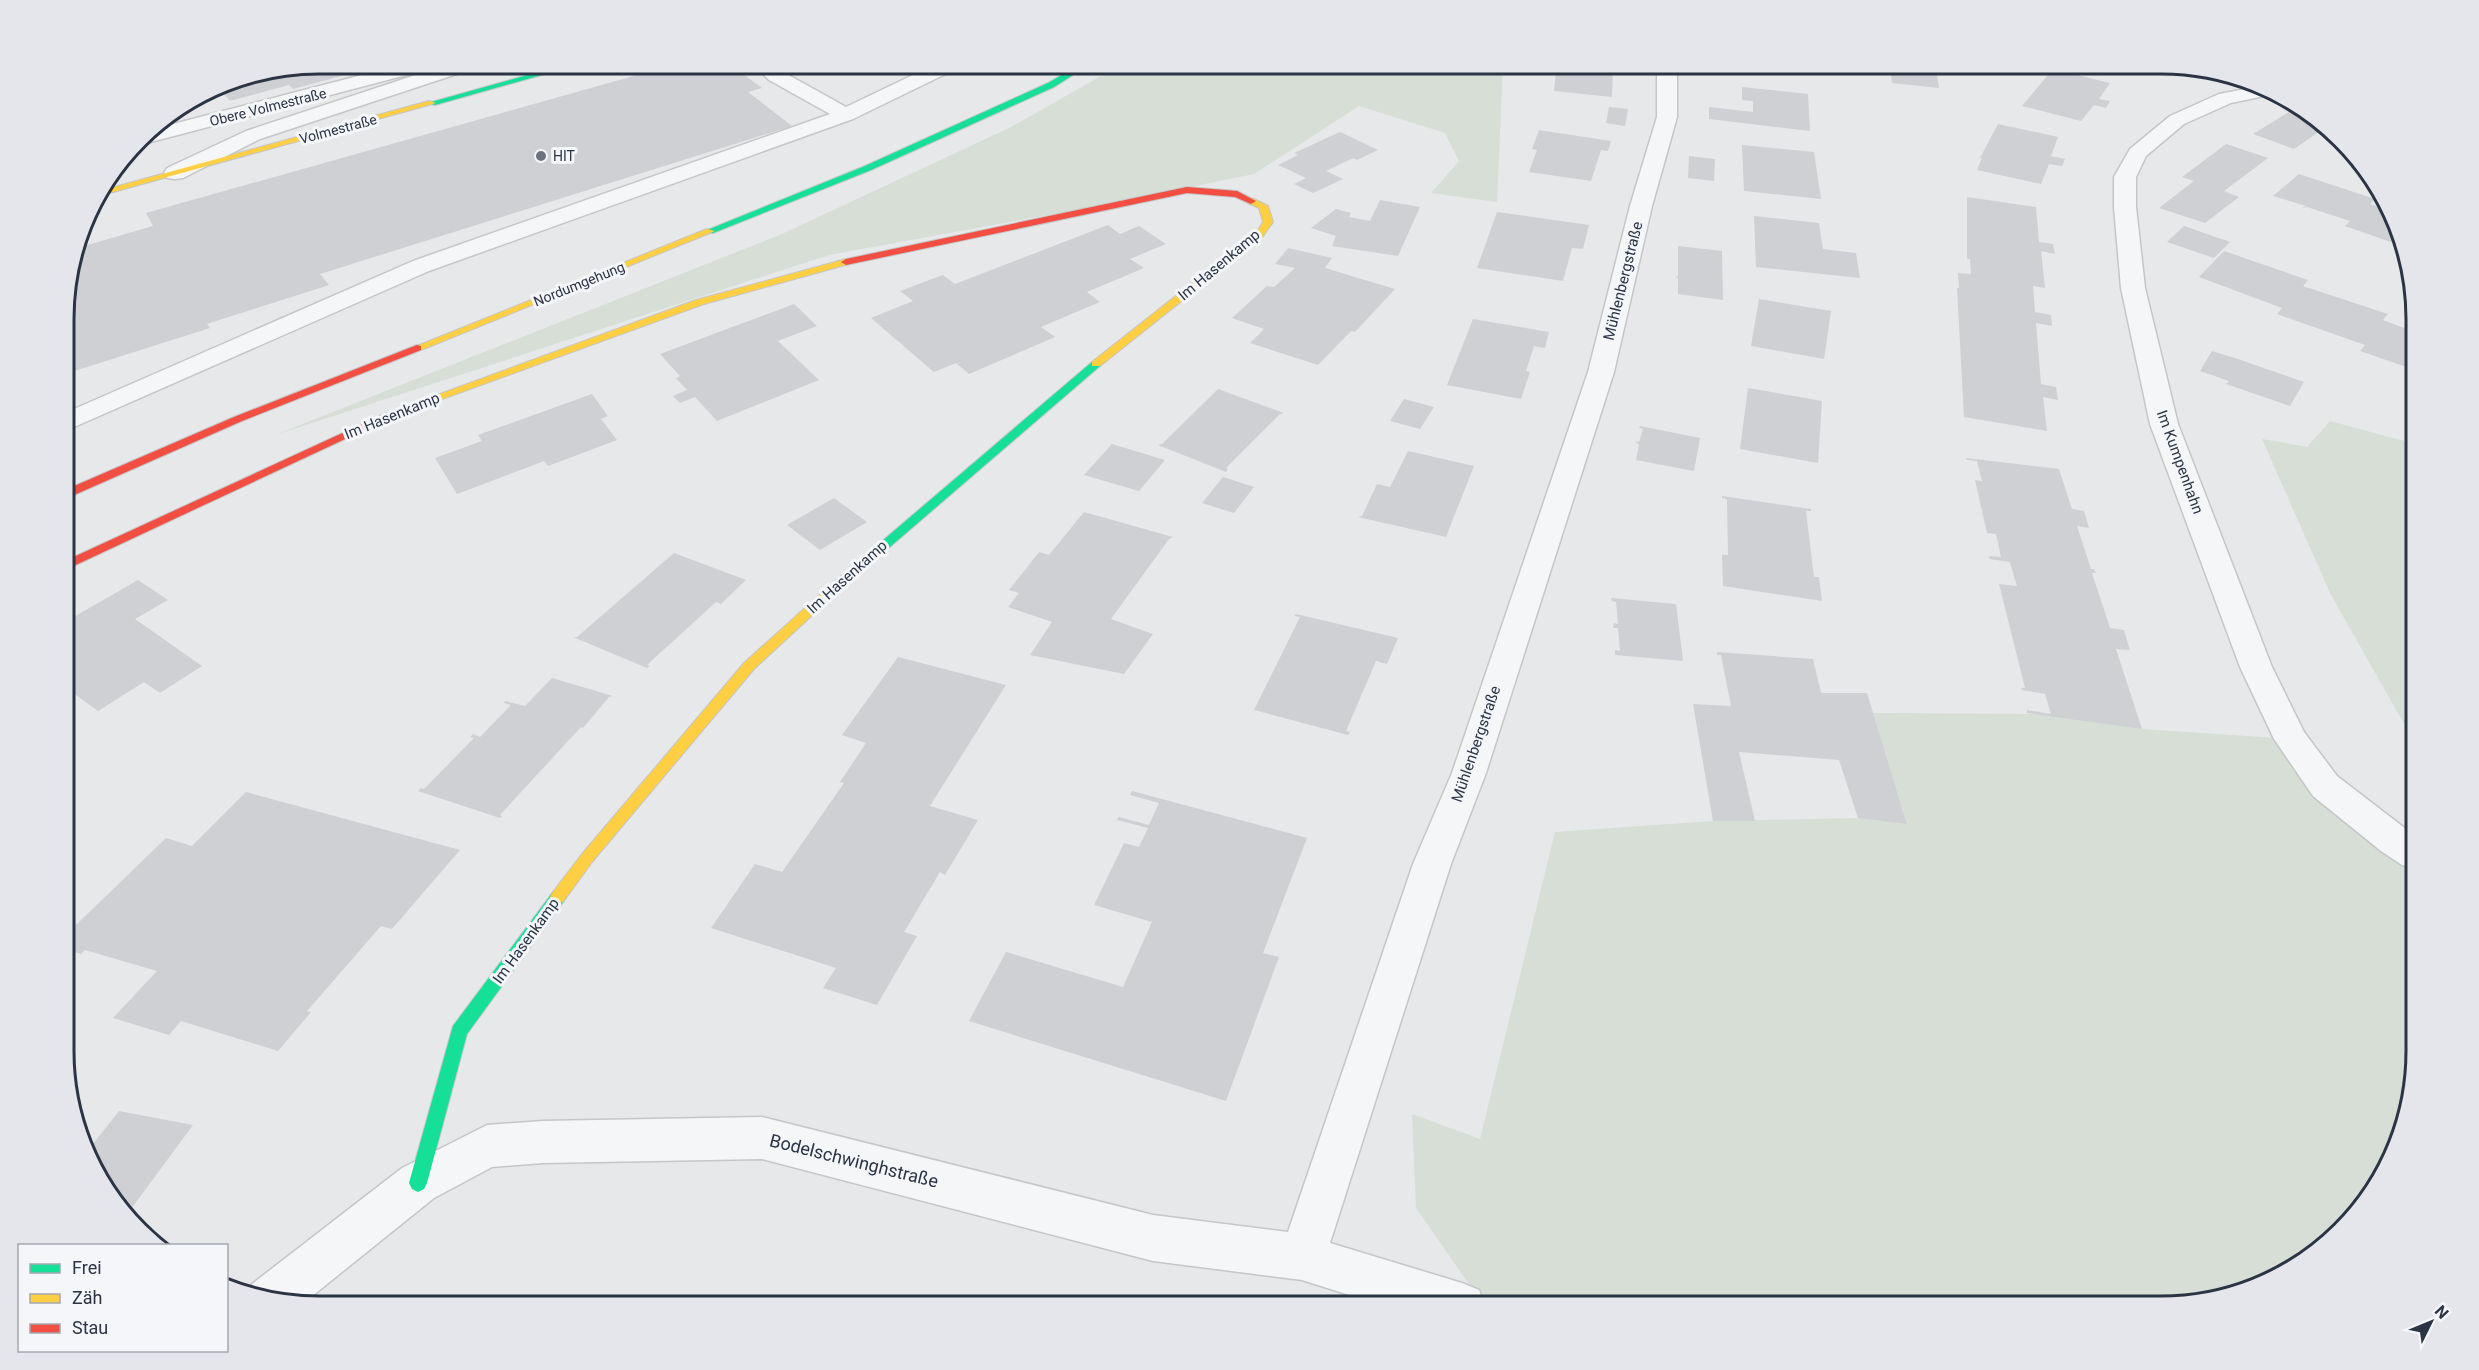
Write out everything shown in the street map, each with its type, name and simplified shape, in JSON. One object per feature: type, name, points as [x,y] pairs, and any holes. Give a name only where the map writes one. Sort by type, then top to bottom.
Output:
[{"type":"street","name":"Obere Volmestraße","points":[[155,136],[389,74]]},
{"type":"street","points":[[175,173],[253,135],[438,74]]},
{"type":"street","name":"Volmestraße","points":[[109,192],[540,74]]},
{"type":"street","points":[[774,74],[846,115]]},
{"type":"street","points":[[74,419],[422,266],[846,115],[930,74]]},
{"type":"street","name":"Nordumgehung","points":[[74,491],[238,419],[868,168],[1051,85],[1070,74]]},
{"type":"street","name":"Mühlenbergstraße","points":[[1302,1257],[1432,864],[1468,772],[1601,372],[1641,207],[1667,117],[1667,74]]},
{"type":"street","name":"Im Kumpenhahn","points":[[2256,93],[2226,98],[2177,120],[2137,153],[2125,177],[2125,207],[2133,288],[2164,424],[2256,667],[2291,739],[2325,786],[2406,848]]},
{"type":"street","name":"Im Hasenkamp","points":[[74,562],[376,420],[700,302],[867,256],[1187,190],[1237,194],[1263,206],[1268,222],[1260,234],[1069,386],[862,562],[749,666],[587,858],[459,1031],[418,1183]]},
{"type":"street","name":"Bodelschwinghstraße","points":[[279,1293],[418,1183],[487,1146],[543,1142],[762,1138],[1153,1238],[1302,1257]]},
{"type":"street","points":[[1302,1257],[1427,1296]]},
{"type":"shaded area","points":[[1105,74],[1503,74],[1497,202],[1431,193],[1459,161],[1445,133],[1359,106],[1254,174],[1092,207],[829,255],[275,435],[782,234],[1011,127]]},
{"type":"shaded area","points":[[2330,421],[2406,442],[2406,727],[2331,595],[2262,439],[2307,447]]},
{"type":"shaded area","points":[[1873,713],[2051,714],[2142,729],[2291,739],[2394,841],[2406,848],[2406,1052],[2401,1100],[2387,1146],[2373,1174],[2345,1213],[2310,1246],[2283,1264],[2255,1278],[2209,1292],[2177,1296],[1477,1296],[1416,1208],[1412,1114],[1480,1139],[1555,832],[1713,821],[1858,818],[1907,823]]},
{"type":"building","points":[[302,74],[339,74],[341,76],[293,89],[289,85],[230,101],[223,93],[270,78]]},
{"type":"building","points":[[641,74],[743,74],[762,88],[748,92],[792,126],[320,274],[329,285],[207,324],[210,328],[74,371],[74,302],[78,270],[84,246],[153,226],[146,213]]},
{"type":"building","points":[[1556,74],[1613,74],[1612,97],[1554,91]]},
{"type":"building","points":[[1891,74],[1937,74],[1939,88],[1892,83]]},
{"type":"building","points":[[2049,74],[2073,74],[2110,83],[2099,99],[2110,101],[2106,108],[2094,105],[2081,121],[2022,106]]},
{"type":"building","points":[[1742,87],[1808,94],[1810,131],[1709,119],[1709,107],[1753,112],[1753,101],[1742,100]]},
{"type":"building","points":[[1609,107],[1628,109],[1625,126],[1606,123]]},
{"type":"building","points":[[2289,112],[2297,115],[2319,132],[2294,149],[2253,134]]},
{"type":"building","points":[[1998,124],[2058,137],[2051,156],[2065,159],[2062,166],[2049,164],[2041,184],[1977,170],[1982,158],[1980,158]]},
{"type":"building","points":[[1539,130],[1611,141],[1608,151],[1601,150],[1591,181],[1529,172],[1537,150],[1532,149]]},
{"type":"building","points":[[1340,132],[1378,150],[1357,160],[1353,158],[1326,171],[1343,179],[1313,193],[1294,184],[1306,178],[1278,165],[1298,155],[1294,153]]},
{"type":"building","points":[[2226,144],[2268,158],[2224,191],[2239,197],[2205,223],[2159,208],[2194,181],[2182,177]]},
{"type":"building","points":[[1742,145],[1814,152],[1821,199],[1744,191]]},
{"type":"building","points":[[1689,156],[1715,159],[1714,181],[1688,178]]},
{"type":"building","points":[[2299,174],[2374,199],[2370,204],[2378,206],[2394,243],[2345,226],[2350,221],[2307,207],[2302,208],[2306,206],[2273,196]]},
{"type":"building","points":[[1967,197],[2036,207],[2039,242],[2053,244],[2055,254],[2041,251],[2045,288],[2033,286],[2035,312],[2051,315],[2052,326],[2036,323],[2041,384],[2056,387],[2058,400],[2043,397],[2047,431],[1964,417],[1957,288],[1959,288],[1958,273],[1971,274],[1970,259],[1967,259]]},
{"type":"building","points":[[1380,200],[1420,207],[1398,256],[1332,246],[1336,236],[1311,228],[1336,209],[1351,213],[1349,217],[1370,221]]},
{"type":"building","points":[[1497,212],[1589,225],[1583,249],[1572,248],[1563,281],[1477,268]]},
{"type":"building","points":[[1754,216],[1819,223],[1823,249],[1856,253],[1860,278],[1756,267]]},
{"type":"building","points":[[1108,225],[1120,234],[1139,226],[1166,244],[1130,259],[1144,268],[1087,292],[1100,302],[1041,327],[1055,337],[969,374],[956,363],[934,372],[871,318],[913,301],[900,291],[943,275],[955,284]]},
{"type":"building","points":[[2184,226],[2230,242],[2214,258],[2167,242]]},
{"type":"building","points":[[1678,246],[1722,251],[1723,300],[1678,294],[1678,278],[1676,278],[1678,275]]},
{"type":"building","points":[[1288,248],[1332,258],[1325,268],[1395,289],[1355,332],[1351,331],[1318,365],[1250,343],[1264,329],[1232,318],[1267,286],[1274,287],[1295,268],[1275,264]]},
{"type":"building","points":[[2224,251],[2308,280],[2303,286],[2388,314],[2383,320],[2406,329],[2406,367],[2360,351],[2365,345],[2277,314],[2282,308],[2199,277]]},
{"type":"building","points":[[1759,299],[1831,311],[1824,359],[1751,346]]},
{"type":"building","points":[[794,304],[817,326],[778,341],[819,380],[717,421],[695,397],[680,403],[673,396],[687,390],[676,378],[680,376],[660,354]]},
{"type":"building","points":[[1473,319],[1549,332],[1545,348],[1534,346],[1526,371],[1530,372],[1521,399],[1447,385]]},
{"type":"building","points":[[2212,351],[2304,382],[2290,406],[2226,384],[2229,381],[2200,371]]},
{"type":"building","points":[[1748,388],[1822,401],[1818,463],[1740,449]]},
{"type":"building","points":[[1218,389],[1284,413],[1280,414],[1226,468],[1228,469],[1226,472],[1158,445],[1162,444]]},
{"type":"building","points":[[592,394],[608,416],[601,419],[617,440],[548,466],[544,461],[457,494],[435,458],[482,441],[478,435]]},
{"type":"building","points":[[1404,399],[1434,407],[1420,429],[1390,421]]},
{"type":"building","points":[[1640,426],[1700,438],[1694,471],[1636,460],[1639,445],[1635,441],[1639,442],[1643,429],[1639,428]]},
{"type":"building","points":[[1112,444],[1165,460],[1139,491],[1084,475]]},
{"type":"building","points":[[1408,451],[1474,466],[1446,537],[1358,517],[1362,516],[1377,484],[1390,487]]},
{"type":"building","points":[[1966,458],[2059,469],[2072,509],[2084,511],[2089,528],[2077,526],[2091,569],[2094,569],[2096,573],[2092,573],[2110,628],[2124,630],[2130,650],[2116,649],[2142,729],[2027,713],[2027,710],[2051,714],[2045,694],[2021,688],[2025,688],[1999,584],[2017,586],[2010,562],[1990,559],[1989,556],[2001,557],[1996,534],[1987,533],[1975,480],[1982,481],[1977,461]]},
{"type":"building","points":[[1223,477],[1254,487],[1234,513],[1202,503]]},
{"type":"building","points":[[1722,496],[1811,509],[1811,511],[1806,511],[1814,577],[1819,577],[1822,601],[1723,586],[1722,555],[1728,555],[1727,499]]},
{"type":"building","points":[[834,498],[867,522],[820,550],[787,525]]},
{"type":"building","points":[[1084,512],[1173,537],[1169,539],[1111,619],[1153,634],[1124,674],[1030,655],[1052,622],[1008,607],[1019,593],[1009,590],[1039,552],[1049,555]]},
{"type":"building","points":[[674,553],[746,580],[721,604],[716,602],[647,665],[650,666],[647,668],[573,637],[577,637]]},
{"type":"building","points":[[138,580],[168,600],[135,619],[202,666],[160,693],[144,682],[98,711],[74,694],[74,617]]},
{"type":"building","points":[[1611,598],[1676,604],[1683,661],[1615,655],[1615,650],[1620,651],[1618,628],[1613,628],[1614,623],[1618,624],[1616,602]]},
{"type":"building","points":[[1296,614],[1398,638],[1387,664],[1376,661],[1346,731],[1350,732],[1348,735],[1254,710],[1300,617],[1294,616]]},
{"type":"building","points":[[1717,652],[1813,659],[1821,693],[1867,693],[1907,824],[1858,818],[1839,760],[1739,752],[1755,821],[1713,821],[1693,704],[1731,706],[1721,655],[1717,655]]},
{"type":"building","points":[[898,657],[1006,685],[930,806],[978,820],[945,875],[940,872],[904,932],[917,936],[877,1005],[823,988],[836,968],[711,928],[755,864],[782,872],[844,783],[840,782],[866,743],[842,735]]},
{"type":"building","points":[[552,678],[613,696],[609,697],[583,728],[581,727],[500,815],[502,816],[500,818],[418,791],[421,788],[424,789],[474,738],[470,737],[473,734],[480,737],[511,705],[504,703],[505,701],[525,706]]},
{"type":"building","points":[[1132,791],[1307,838],[1263,953],[1279,957],[1226,1101],[969,1021],[1006,952],[1123,987],[1152,922],[1094,905],[1124,843],[1139,847],[1148,828],[1117,820],[1119,817],[1149,825],[1159,803],[1130,795]]},
{"type":"building","points":[[246,792],[460,850],[392,929],[381,926],[307,1011],[311,1012],[278,1051],[181,1021],[169,1035],[113,1018],[157,971],[85,950],[81,954],[74,952],[74,923],[77,924],[166,838],[192,846]]},
{"type":"building","points":[[119,1111],[193,1125],[131,1209],[106,1174],[92,1145]]},
{"type":"traffic: fast","points":[[432,103],[539,74]]},
{"type":"traffic: fast","points":[[710,231],[868,168],[1051,85],[1070,74]]},
{"type":"traffic: fast","points":[[830,592],[1096,364]]},
{"type":"traffic: fast","points":[[418,1183],[459,1031],[558,897]]},
{"type":"traffic: slow","points":[[109,192],[432,103]]},
{"type":"traffic: slow","points":[[1096,364],[1260,234],[1268,222],[1263,206],[1251,201]]},
{"type":"traffic: slow","points":[[417,348],[710,231]]},
{"type":"traffic: slow","points":[[386,416],[700,302],[846,262]]},
{"type":"traffic: slow","points":[[558,897],[587,858],[749,666],[830,592]]},
{"type":"traffic: jam","points":[[846,262],[1187,190],[1237,194],[1251,201]]},
{"type":"traffic: jam","points":[[74,491],[238,419],[417,348]]},
{"type":"traffic: jam","points":[[74,562],[386,416]]},
{"type":"place","name":"HIT","points":[[541,156]]}]
